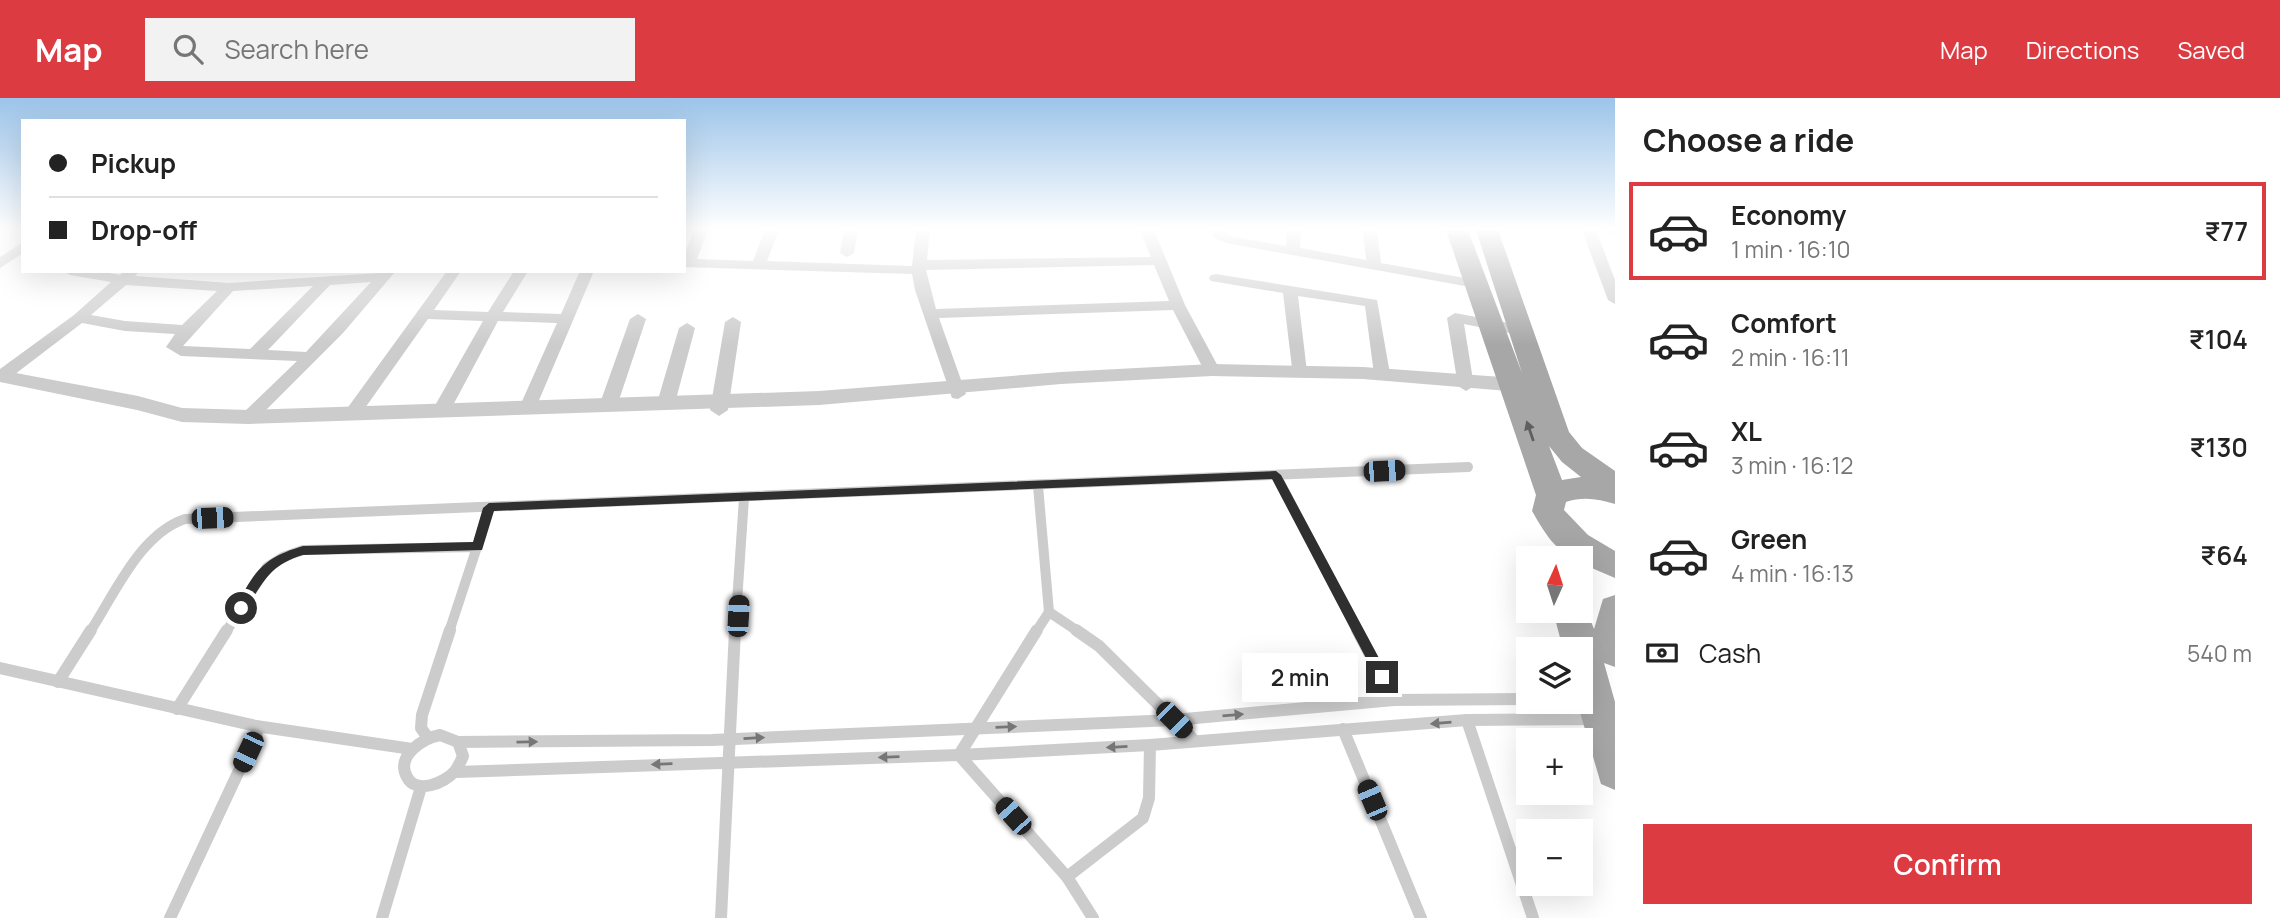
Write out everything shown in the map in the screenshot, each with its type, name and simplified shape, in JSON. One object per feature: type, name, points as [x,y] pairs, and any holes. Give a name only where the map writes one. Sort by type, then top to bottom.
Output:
[{"type":"main road","points":[[1470,268],[1491,324],[1556,435],[1572,455],[1615,487]]},
{"type":"main road","points":[[1499,268],[1519,330],[1528,389],[1552,495],[1548,511],[1560,545],[1586,552],[1615,565]]},
{"type":"main road","points":[[1552,495],[1569,487],[1597,488],[1615,493]]},
{"type":"main road","points":[[1615,609],[1611,632],[1615,652]]},
{"type":"main road","points":[[1574,623],[1615,771]]},
{"type":"street","points":[[919,268],[956,390]]},
{"type":"street","points":[[1162,268],[1212,370]]},
{"type":"street","points":[[1387,268],[1476,284]]},
{"type":"street","points":[[1603,268],[1615,300]]},
{"type":"street","points":[[94,273],[229,287],[386,274]]},
{"type":"street","points":[[352,414],[453,273]]},
{"type":"street","points":[[442,409],[521,273]]},
{"type":"street","points":[[528,408],[586,273]]},
{"type":"street","points":[[249,418],[338,330],[386,274]]},
{"type":"street","points":[[0,377],[79,318],[128,276]]},
{"type":"street","points":[[1216,278],[1372,303],[1382,374]]},
{"type":"street","points":[[254,355],[326,281]]},
{"type":"street","points":[[229,287],[186,330],[174,347],[176,350],[311,357]]},
{"type":"street","points":[[1290,289],[1299,372]]},
{"type":"street","points":[[931,314],[1178,305]]},
{"type":"street","points":[[423,314],[566,319]]},
{"type":"street","points":[[79,318],[124,326],[186,330]]},
{"type":"street","points":[[1465,383],[1455,318],[1519,330]]},
{"type":"street","points":[[608,406],[638,319]]},
{"type":"street","points":[[719,405],[733,322]]},
{"type":"street","points":[[666,403],[687,328]]},
{"type":"street","points":[[0,377],[138,403],[182,415],[249,418],[666,403],[852,404],[1060,378],[1212,370],[1382,374],[1528,389]]},
{"type":"street","points":[[956,390],[1235,378],[1465,383]]},
{"type":"street","points":[[401,413],[435,417],[514,418],[719,405]]},
{"type":"lane","points":[[58,682],[149,540],[167,525],[184,519],[1468,467]]},
{"type":"lane","points":[[1276,475],[1394,700]]},
{"type":"lane","points":[[959,755],[1049,612],[1038,485]]},
{"type":"lane","points":[[722,918],[727,762],[744,498]]},
{"type":"lane","points":[[428,738],[421,728],[422,715],[489,508]]},
{"type":"lane","points":[[177,709],[267,567],[283,556],[303,550],[477,547]]},
{"type":"lane","points":[[1049,612],[1099,646],[1195,741]]},
{"type":"lane","points":[[1,670],[260,729],[349,743],[412,749]]},
{"type":"lane","points":[[458,742],[463,756],[456,772],[439,784],[421,787],[413,784],[404,772],[407,756],[412,749],[428,738],[445,735],[458,742],[729,740],[1174,720],[1394,700],[1516,699]]},
{"type":"lane","points":[[456,772],[959,755],[1150,745],[1599,707]]},
{"type":"lane","points":[[1467,720],[1533,918]]},
{"type":"lane","points":[[170,918],[260,729]]},
{"type":"lane","points":[[1343,729],[1421,918]]},
{"type":"lane","points":[[1068,877],[1143,818],[1149,798],[1150,745]]},
{"type":"lane","points":[[959,755],[1068,877],[1093,918]]},
{"type":"lane","points":[[382,918],[421,787]]},
{"type":"route","points":[[241,608],[267,567],[283,556],[303,550],[477,547],[489,508],[1276,475],[1382,677]]}]
